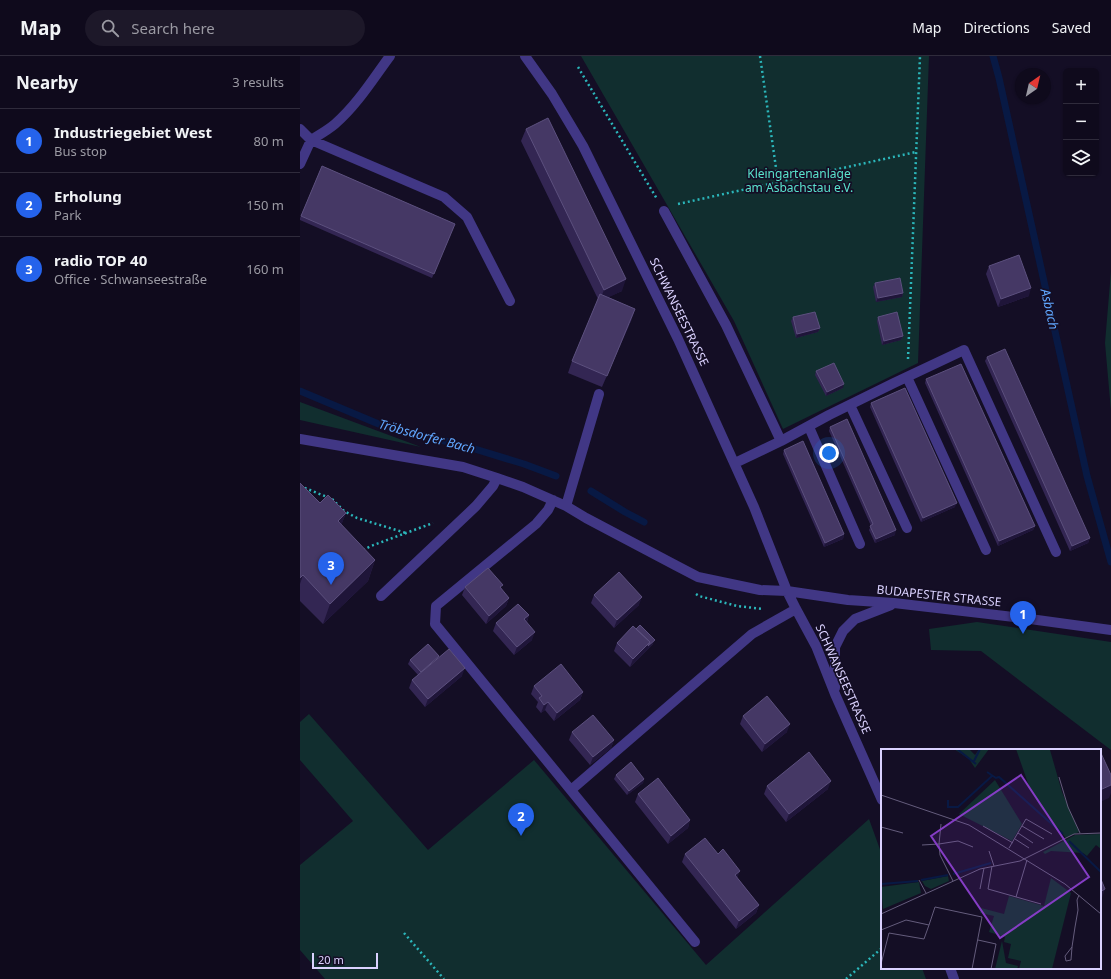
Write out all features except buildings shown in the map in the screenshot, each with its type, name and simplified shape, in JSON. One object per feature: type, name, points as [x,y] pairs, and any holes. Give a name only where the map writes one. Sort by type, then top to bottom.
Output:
[{"type":"street","points":[[300,164],[311,140],[334,125],[350,108],[369,86],[390,56]]},
{"type":"street","name":"SCHWANSEESTRASSE","points":[[525,56],[552,94],[584,146],[678,339],[754,506],[787,590],[816,646],[835,694],[881,798]]},
{"type":"street","points":[[300,129],[311,140],[444,197],[466,217],[510,301]]},
{"type":"street","points":[[664,212],[726,325],[781,441]]},
{"type":"street","points":[[735,463],[809,427],[829,415],[964,350],[1056,552]]},
{"type":"street","points":[[907,377],[986,550]]},
{"type":"street","points":[[566,506],[599,394]]},
{"type":"street","points":[[850,405],[908,528]]},
{"type":"street","points":[[809,427],[860,544]]},
{"type":"street","points":[[300,439],[463,467],[523,487],[566,506],[674,566],[698,577],[760,590],[787,590]]},
{"type":"street","points":[[381,596],[476,506],[493,486],[497,478]]},
{"type":"street","points":[[553,500],[548,510],[536,524],[436,606],[435,624],[696,942]]},
{"type":"street","name":"BUDAPESTER STRASSE","points":[[787,590],[848,600],[894,603],[1111,630]]},
{"type":"street","points":[[835,694],[835,646],[843,631],[855,619],[894,603]]},
{"type":"street","points":[[571,790],[752,634],[796,609]]},
{"type":"street","points":[[950,969],[954,979]]},
{"type":"path","points":[[760,56],[778,182]]},
{"type":"path","points":[[907,377],[920,56]]},
{"type":"path","points":[[578,67],[664,212],[670,205],[916,152]]},
{"type":"path","points":[[300,486],[333,500],[344,510],[357,518],[407,533]]},
{"type":"path","points":[[340,514],[344,510]]},
{"type":"path","points":[[359,553],[371,546],[434,522]]},
{"type":"path","points":[[404,933],[444,979]]},
{"type":"path","points":[[846,979],[881,949]]},
{"type":"green space","name":"Kleingartenanlage am Asbachstau e.V.","points":[[581,56],[929,56],[918,363],[783,429],[734,321]]},
{"type":"green space","points":[[1111,271],[1111,411],[1105,343]]},
{"type":"green space","points":[[300,402],[421,447],[300,420]]},
{"type":"green space","points":[[977,622],[1111,642],[1111,750],[981,651],[931,650],[929,629]]},
{"type":"green space","points":[[309,714],[428,850],[534,760],[706,965],[869,819],[881,852],[881,969],[922,969],[926,979],[325,979],[300,950],[300,865],[353,821],[300,760],[300,722]]},
{"type":"waterway","name":"Asbach","points":[[993,56],[1087,476],[1111,562]]},
{"type":"waterway","name":"Tröbsdorfer Bach","points":[[300,391],[381,425],[465,446],[524,464],[556,476]]},
{"type":"waterway","name":"Tröbsdorfer Bach","points":[[591,491],[644,522]]},
{"type":"place","name":"radio TOP 40","points":[[331,585]]},
{"type":"place","name":"Industriegebiet West","points":[[1023,634]]},
{"type":"place","name":"Erholung","points":[[521,836]]}]
